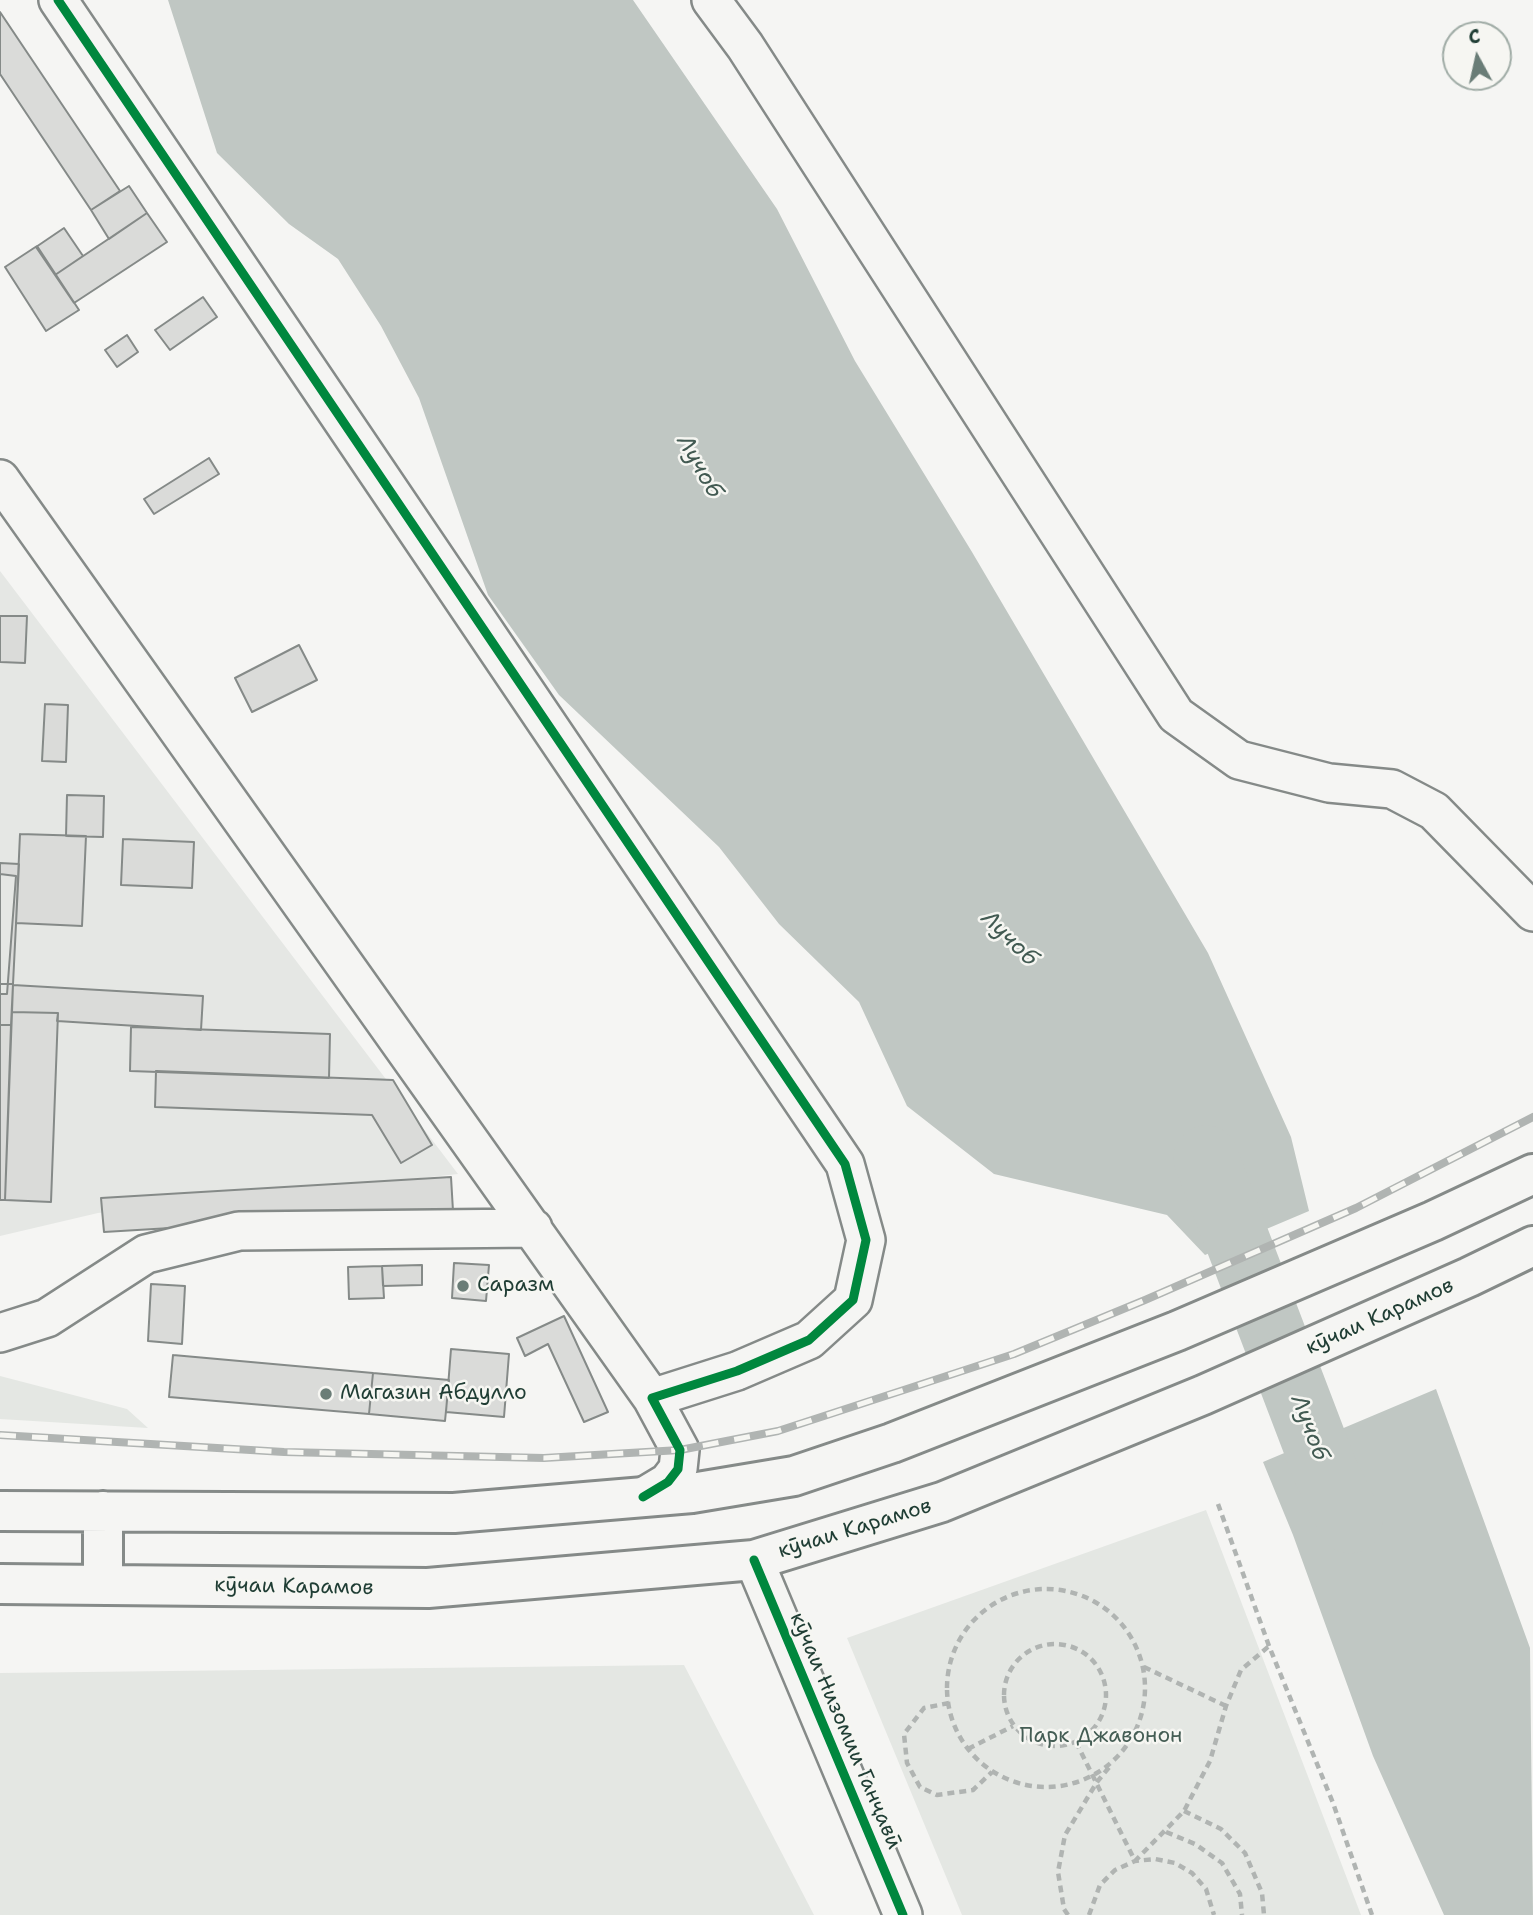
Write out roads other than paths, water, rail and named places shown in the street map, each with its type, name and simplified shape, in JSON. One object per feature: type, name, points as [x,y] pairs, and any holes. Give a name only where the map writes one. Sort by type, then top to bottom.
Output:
[{"type":"main road","points":[[0,1511],[454,1513],[692,1493],[794,1476],[892,1443],[1177,1331],[1433,1221],[1533,1174]]},
{"type":"main road","name":"кӯчаи Карамов","points":[[0,1584],[428,1588],[754,1560],[942,1502],[1203,1395],[1533,1246]]},
{"type":"main road","points":[[103,1511],[103,1585]]},
{"type":"street","points":[[58,0],[845,1164],[866,1240],[853,1300],[809,1340],[737,1371],[652,1398]]},
{"type":"street","points":[[711,0],[753,58],[1176,716],[1239,760],[1329,783],[1392,789],[1434,811],[1533,912]]},
{"type":"street","points":[[0,479],[652,1398],[680,1450],[678,1469],[668,1482],[643,1497]]},
{"type":"street","points":[[0,1333],[47,1318],[146,1254],[239,1231],[533,1228]]},
{"type":"street","name":"кӯчаи Низомии Ганҷавӣ","points":[[754,1560],[903,1915]]},
{"type":"water","points":[[168,0],[633,0],[777,209],[855,361],[972,552],[1208,953],[1291,1137],[1309,1211],[1205,1255],[1167,1215],[994,1174],[907,1106],[859,1002],[779,924],[719,847],[559,695],[488,595],[419,398],[381,326],[338,259],[289,224],[217,153]]},
{"type":"water","points":[[1436,1389],[1530,1648],[1533,1915],[1444,1915],[1373,1756],[1293,1535],[1263,1462]]},
{"type":"waterway","name":"Лучоб","points":[[1206,1158],[1325,1470],[1350,1521]]},
{"type":"railway","points":[[0,1435],[284,1452],[544,1458],[680,1450],[778,1431],[1014,1354],[1145,1300],[1356,1208],[1533,1117]]},
{"type":"place","name":"Саразм","points":[[463,1286]]},
{"type":"place","name":"Магазин Абдулло","points":[[326,1394]]},
{"type":"park label","name":"Парк Джавонон","points":[[1101,1737]]}]
